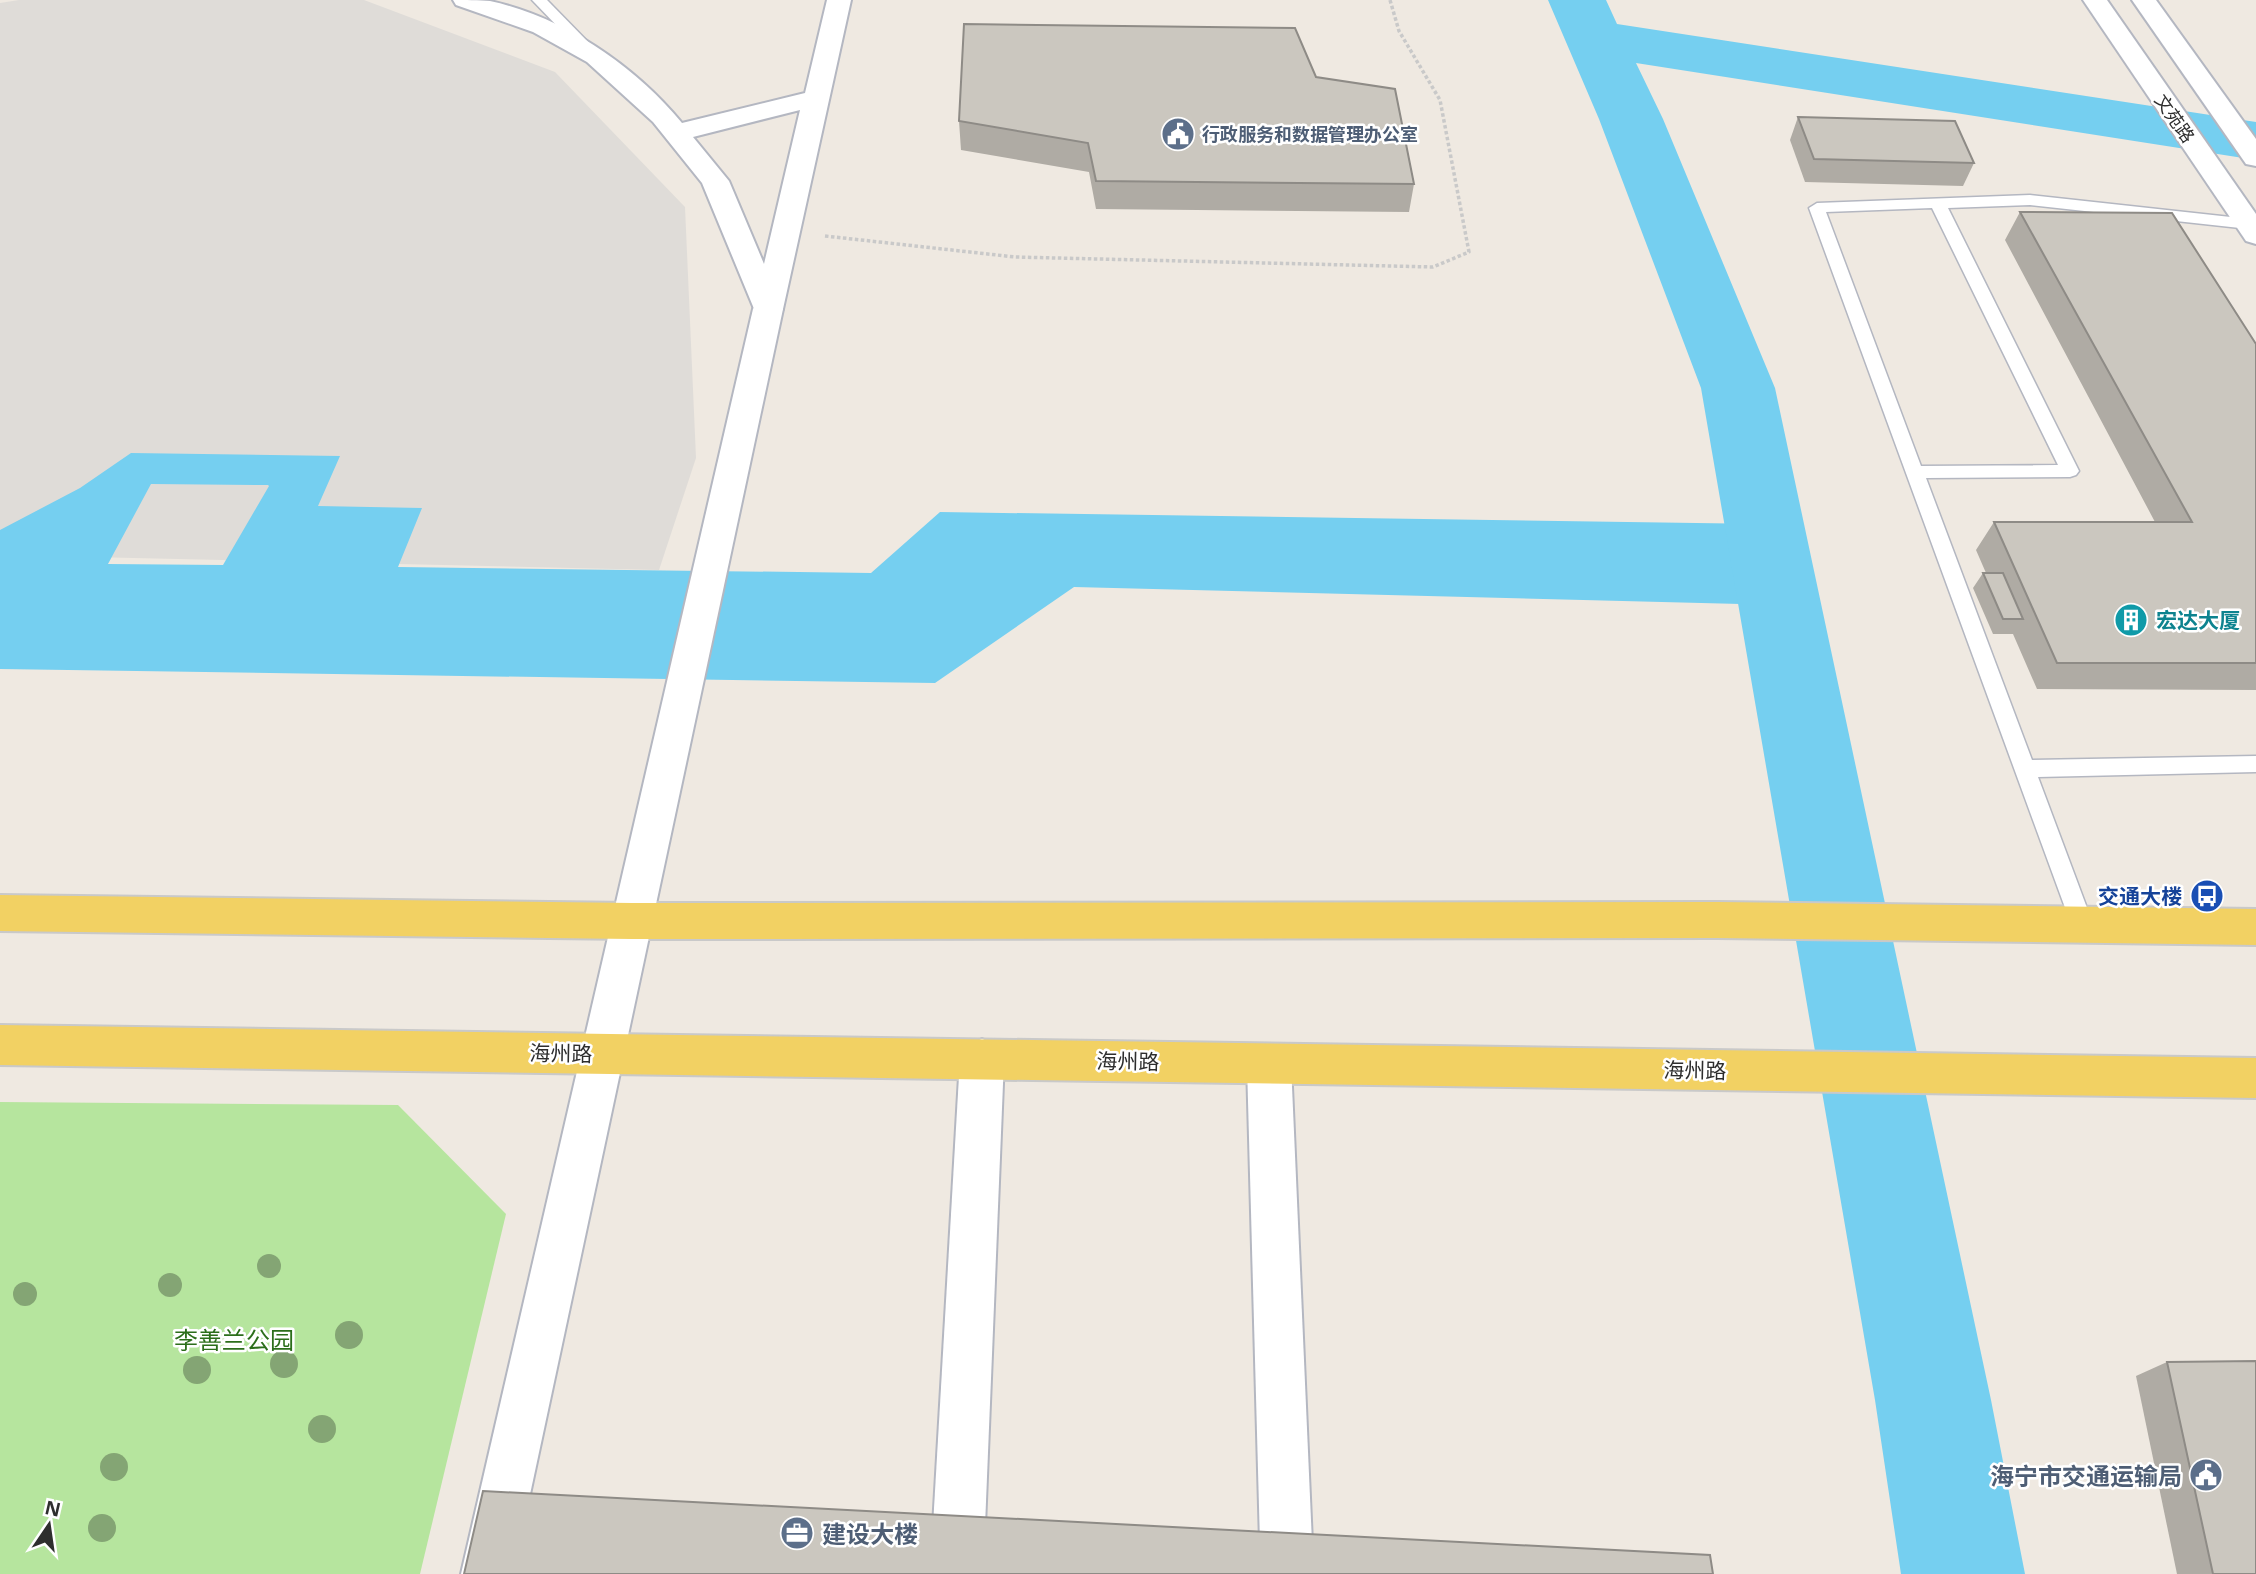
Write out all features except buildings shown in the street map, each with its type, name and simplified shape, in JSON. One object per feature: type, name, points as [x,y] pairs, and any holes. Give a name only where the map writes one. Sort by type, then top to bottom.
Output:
[{"type":"main road","points":[[0,913],[632,921],[1717,920],[2256,927]]},
{"type":"main road","name":"海州路","points":[[0,1045],[2256,1078]]},
{"type":"street","points":[[465,0],[542,27],[596,57],[662,116],[715,181],[768,309]]},
{"type":"street","points":[[487,1574],[523,1504],[603,1054],[839,0]]},
{"type":"street","name":"文苑路","points":[[2095,0],[2248,223]]},
{"type":"street","points":[[2144,0],[2256,158]]},
{"type":"street","points":[[676,133],[816,98]]},
{"type":"street","points":[[959,1526],[982,1059]]},
{"type":"street","points":[[1269,1064],[1286,1543]]},
{"type":"lane","points":[[539,0],[596,57]]},
{"type":"lane","points":[[2082,924],[1818,208],[2030,200],[2248,223]]},
{"type":"lane","points":[[1915,472],[2070,471],[1938,204]]},
{"type":"lane","points":[[2153,214],[2168,236]]},
{"type":"lane","points":[[2024,769],[2256,764]]},
{"type":"path","points":[[786,231],[1015,257],[1433,267],[1469,251],[1440,100],[1399,31],[1390,0]]},
{"type":"green space","name":"李善兰公园","points":[[0,1102],[398,1105],[506,1214],[420,1574],[0,1574]]},
{"type":"shaded area","points":[[19,0],[364,0],[555,72],[685,207],[696,458],[659,570],[0,555],[0,3]]},
{"type":"water","points":[[131,453],[340,456],[318,506],[422,508],[398,567],[871,573],[940,512],[1765,524],[1780,605],[1074,587],[935,683],[0,669],[0,530],[80,488]],"holes":[[[151,484],[268,485],[223,565],[108,564]]]},
{"type":"waterway","points":[[1577,0],[1594,38]]},
{"type":"waterway","points":[[1594,38],[2256,141]]},
{"type":"waterway","points":[[1594,38],[1631,119],[1738,388],[1933,1400],[1963,1574]]},
{"type":"place","name":"行政服务和数据管理办公室","points":[[1178,134]]},
{"type":"place","name":"宏达大厦","points":[[2131,620]]},
{"type":"place","name":"交通大楼","points":[[2207,896]]},
{"type":"place","name":"海宁市交通运输局","points":[[2206,1475]]},
{"type":"place","name":"建设大楼","points":[[797,1533]]}]
